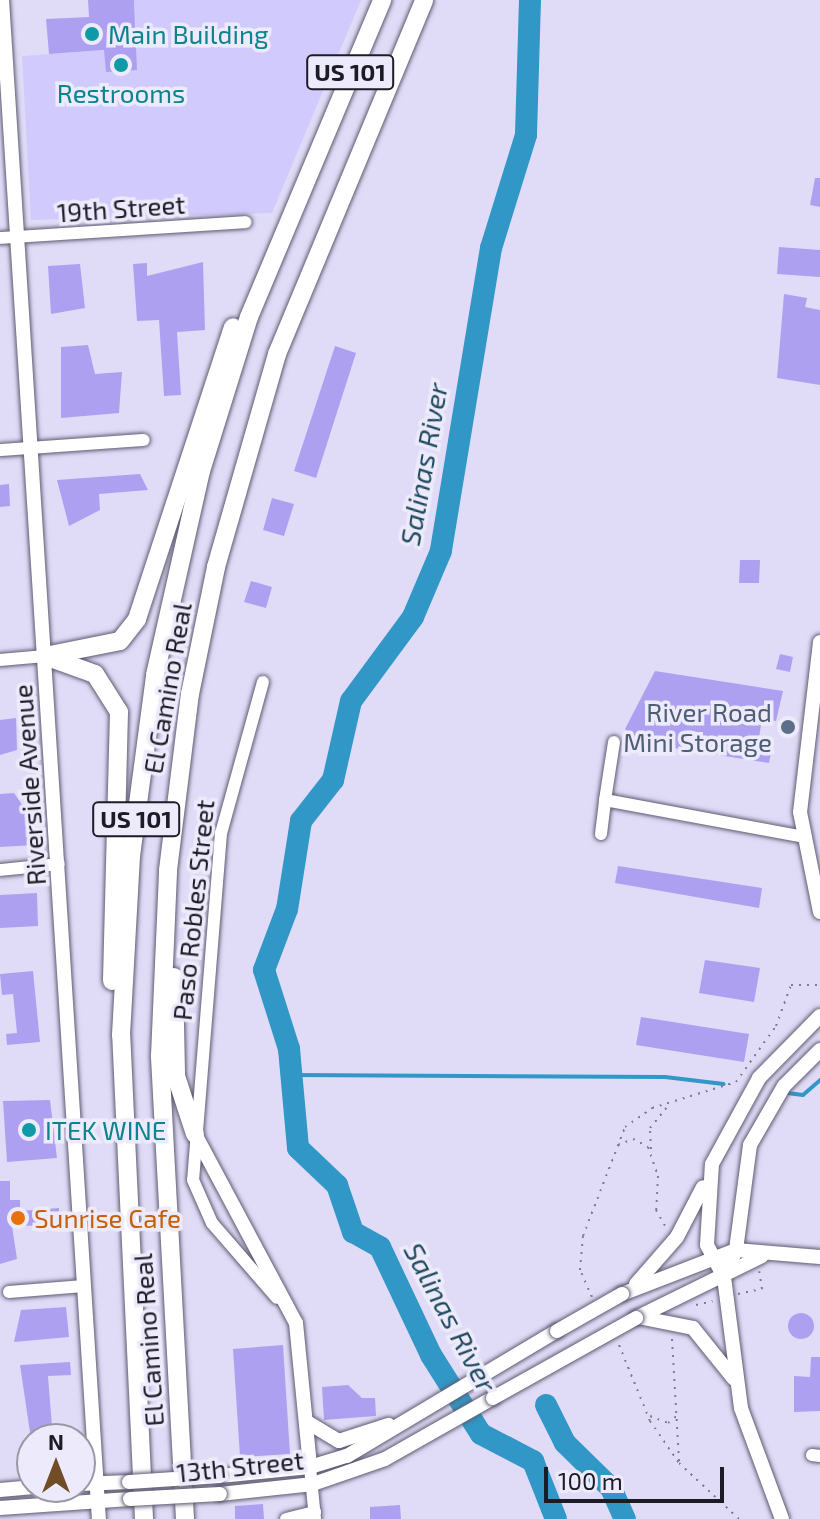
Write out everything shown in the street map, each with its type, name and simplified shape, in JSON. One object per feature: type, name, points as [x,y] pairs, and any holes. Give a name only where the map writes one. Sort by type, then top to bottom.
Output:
[{"type":"highway","name":"El Camino Real","points":[[144,1519],[121,1035],[131,856],[168,609],[232,367],[317,144],[382,0]]},
{"type":"highway","name":"El Camino Real","points":[[185,1519],[160,1116],[168,870],[192,681],[254,426],[331,210],[424,0]]},
{"type":"highway","points":[[45,656],[120,641],[137,619],[241,305],[301,160],[317,144]]},
{"type":"highway","points":[[45,656],[95,674],[119,712],[112,979],[121,1035]]},
{"type":"highway","points":[[168,870],[176,1076],[195,1134]]},
{"type":"main road","name":"Riverside Avenue","points":[[2,0],[2,38],[59,864],[92,1423]]},
{"type":"main road","points":[[820,642],[800,836],[820,912]]},
{"type":"main road","points":[[628,1291],[677,1237],[759,1078],[820,1016]]},
{"type":"main road","points":[[724,1277],[736,1250],[750,1145],[784,1086],[820,1050]]},
{"type":"main road","name":"Paso Robles Street","points":[[195,1134],[296,1323],[310,1467]]},
{"type":"main road","points":[[712,1164],[705,1208],[712,1256],[724,1277],[735,1379],[757,1463],[782,1519]]},
{"type":"main road","points":[[96,1484],[310,1467],[426,1412],[628,1291],[712,1256],[736,1250],[762,1256],[820,1257]]},
{"type":"main road","name":"13th Street","points":[[0,1508],[220,1494],[313,1484],[385,1459],[637,1317],[762,1256]]},
{"type":"main road","points":[[637,1317],[680,1321],[735,1379]]},
{"type":"main road","points":[[306,1422],[339,1441],[378,1434]]},
{"type":"main road","name":"Riverside Avenue","points":[[96,1484],[99,1519]]},
{"type":"street","name":"19th Street","points":[[0,238],[245,222]]},
{"type":"street","points":[[0,450],[144,440]]},
{"type":"street","points":[[0,660],[45,656]]},
{"type":"street","name":"Paso Robles Street","points":[[263,682],[221,833],[201,1101],[195,1134],[200,1203],[296,1323]]},
{"type":"street","points":[[601,834],[614,742]]},
{"type":"street","points":[[605,800],[800,836]]},
{"type":"street","points":[[0,870],[59,864]]},
{"type":"street","name":"Paso Robles Street","points":[[201,1101],[218,1176]]},
{"type":"street","points":[[9,1292],[84,1286]]},
{"type":"street","name":"Paso Robles Street","points":[[310,1467],[315,1515]]},
{"type":"street","points":[[286,1519],[315,1515]]},
{"type":"path","points":[[671,1105],[650,1128],[656,1210],[677,1237]]},
{"type":"path","points":[[617,1146],[633,1139],[652,1154]]},
{"type":"path","points":[[679,1463],[680,1410],[669,1351],[680,1321]]},
{"type":"path","points":[[646,1409],[668,1423],[680,1410]]},
{"type":"shaded area","points":[[134,0],[361,0],[272,213],[31,220],[22,56],[137,48]]},
{"type":"water","points":[[447,549],[434,594],[413,617],[414,591],[437,553]]},
{"type":"building","name":"Main Building","points":[[88,0],[134,0],[137,70],[106,72],[104,50],[49,54],[46,19],[89,17]]},
{"type":"building","points":[[815,178],[820,178],[820,207],[810,205]]},
{"type":"building","points":[[779,247],[820,250],[820,277],[777,274]]},
{"type":"building","points":[[203,262],[205,330],[177,332],[181,395],[164,396],[159,320],[137,321],[133,264],[147,263],[147,276]]},
{"type":"building","points":[[80,264],[85,308],[51,314],[48,266]]},
{"type":"building","points":[[784,294],[807,298],[805,307],[820,310],[820,385],[777,378]]},
{"type":"building","points":[[88,345],[95,374],[122,372],[119,413],[61,418],[61,347]]},
{"type":"building","points":[[335,346],[356,353],[316,478],[294,471]]},
{"type":"building","points":[[140,474],[148,490],[99,494],[100,510],[69,526],[57,480]]},
{"type":"building","points":[[9,484],[10,506],[0,507],[0,485]]},
{"type":"building","points":[[272,498],[294,504],[284,536],[263,530]]},
{"type":"building","points":[[740,560],[760,560],[759,583],[739,583]]},
{"type":"building","points":[[251,581],[272,587],[266,608],[244,602]]},
{"type":"building","points":[[780,654],[793,657],[790,672],[776,669]]},
{"type":"building","points":[[655,671],[783,691],[776,721],[762,719],[757,750],[771,752],[769,763],[636,742],[625,729]]},
{"type":"building","points":[[16,718],[17,750],[0,755],[0,720]]},
{"type":"building","points":[[14,793],[32,819],[34,845],[0,847],[0,794]]},
{"type":"building","points":[[618,866],[762,888],[759,908],[615,883]]},
{"type":"building","points":[[37,893],[38,926],[0,928],[0,895]]},
{"type":"building","points":[[705,960],[760,968],[754,1002],[699,993]]},
{"type":"building","points":[[33,971],[40,1042],[7,1045],[6,1034],[17,1033],[13,994],[2,995],[0,974]]},
{"type":"building","points":[[641,1017],[749,1034],[744,1062],[636,1045]]},
{"type":"building","name":"ITEK WINE","points":[[50,1100],[57,1158],[7,1162],[3,1101]]},
{"type":"building","points":[[0,1181],[10,1181],[10,1200],[20,1200],[20,1211],[59,1208],[59,1225],[12,1226],[17,1259],[0,1264]]},
{"type":"building","points":[[66,1307],[69,1337],[14,1342],[21,1310]]},
{"type":"building","points":[[801,1313],[810,1317],[814,1326],[810,1335],[801,1339],[792,1335],[788,1326],[792,1317]]},
{"type":"building","points":[[283,1345],[290,1454],[240,1457],[233,1349]]},
{"type":"building","points":[[811,1357],[820,1357],[820,1411],[794,1412],[794,1376],[810,1377]]},
{"type":"building","points":[[70,1362],[71,1375],[48,1376],[52,1423],[29,1423],[20,1365]]},
{"type":"building","points":[[348,1385],[362,1398],[375,1398],[376,1416],[324,1420],[322,1387]]},
{"type":"building","points":[[263,1504],[264,1519],[235,1519],[235,1506]]},
{"type":"building","points":[[400,1505],[401,1519],[370,1519],[370,1507]]},
{"type":"waterway","name":"Salinas River","points":[[530,0],[526,135],[491,248],[441,551],[413,617],[351,701],[333,780],[301,821],[287,909],[264,970],[289,1049],[298,1148],[337,1185],[353,1232],[380,1247],[431,1355],[481,1434],[533,1461],[556,1519]]},
{"type":"waterway","points":[[291,1075],[665,1077],[724,1084]]},
{"type":"waterway","points":[[787,1093],[803,1095],[820,1080]]},
{"type":"waterway","name":"Salinas River","points":[[546,1405],[565,1443],[611,1488],[625,1519]]},
{"type":"place","name":"Main Building","points":[[92,34]]},
{"type":"place","name":"Restrooms","points":[[121,65]]},
{"type":"place","name":"River Road Mini Storage","points":[[788,727]]},
{"type":"place","name":"ITEK WINE","points":[[29,1130]]},
{"type":"place","name":"Sunrise Cafe","points":[[18,1218]]}]
